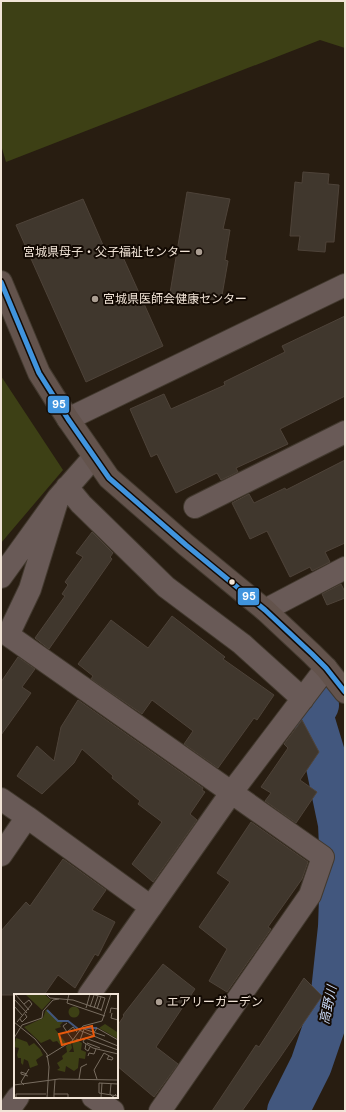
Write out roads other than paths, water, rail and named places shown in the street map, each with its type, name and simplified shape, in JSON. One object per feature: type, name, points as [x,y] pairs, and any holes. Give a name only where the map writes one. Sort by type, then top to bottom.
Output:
[{"type":"street","points":[[1,282],[39,373],[68,419],[109,478],[186,545],[265,610],[326,668],[345,692]]},
{"type":"street","points":[[68,419],[345,285]]},
{"type":"street","points":[[195,507],[345,432]]},
{"type":"street","points":[[1,576],[63,493],[94,457]]},
{"type":"street","points":[[63,493],[81,504],[166,587],[242,644],[303,699]]},
{"type":"street","points":[[63,493],[30,589],[8,635],[323,857],[310,895],[160,1111]]},
{"type":"street","points":[[265,610],[345,568]]},
{"type":"street","points":[[90,994],[231,793],[326,668]]},
{"type":"street","points":[[1,799],[151,907]]},
{"type":"street","points":[[1,855],[27,818]]},
{"type":"street","points":[[8,1111],[17,1098]]},
{"type":"street","points":[[94,1098],[113,1111]]},
{"type":"waterway","name":"高野川","points":[[288,1111],[311,1065],[324,1027],[332,992],[339,927],[341,869],[339,824],[325,757],[312,714],[318,705]]},
{"type":"place","name":"宮城県母子・父子福祉センター","points":[[199,252]]},
{"type":"place","name":"宮城県医師会健康センター","points":[[95,299]]},
{"type":"place","name":"エアリーガーデン","points":[[159,1002]]}]
